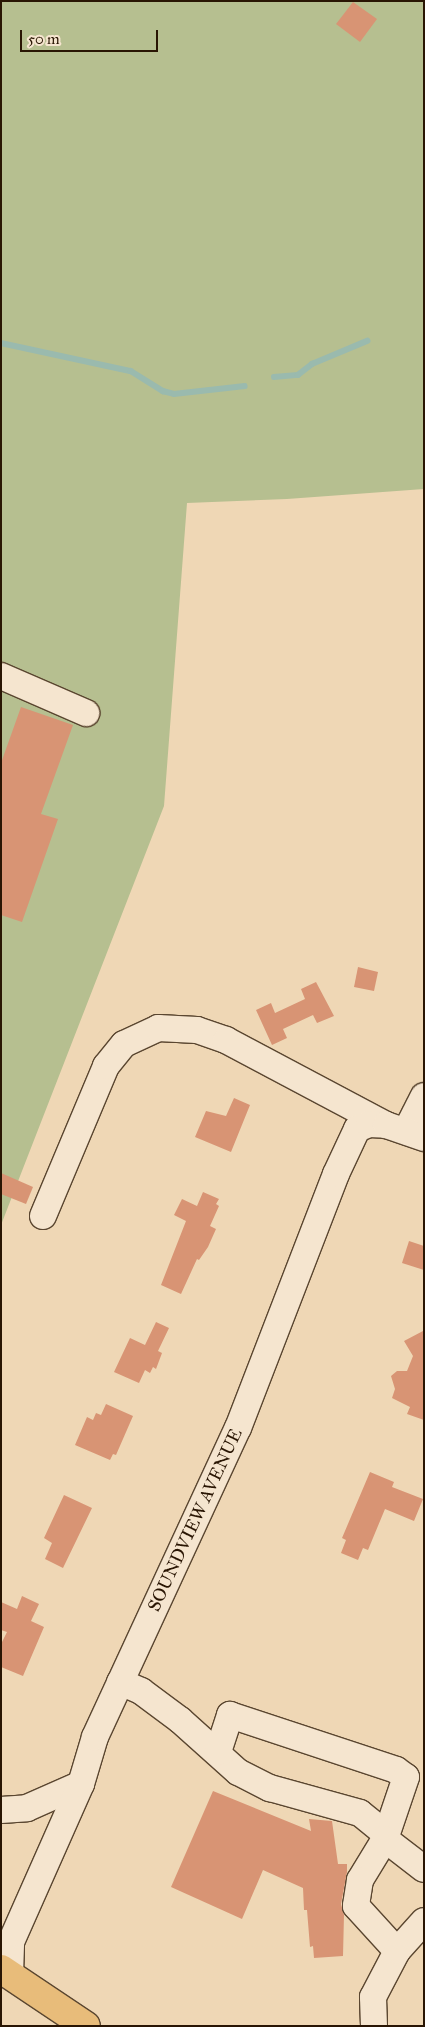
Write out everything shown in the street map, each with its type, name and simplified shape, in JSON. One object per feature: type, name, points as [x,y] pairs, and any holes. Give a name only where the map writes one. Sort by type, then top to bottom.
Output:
[{"type":"main road","points":[[5,1971],[86,2026]]},
{"type":"street","points":[[1,676],[86,713]]},
{"type":"street","points":[[43,1216],[106,1066],[124,1044],[158,1028],[197,1030],[226,1040],[405,1131],[424,1096]]},
{"type":"street","name":"SOUNDVIEW AVENUE","points":[[5,1971],[11,1942],[81,1784],[95,1737],[238,1428],[336,1174],[357,1129],[369,1124],[405,1131]]},
{"type":"street","points":[[120,1682],[141,1691],[215,1749],[238,1772],[270,1788],[360,1813],[382,1831],[385,1839],[424,1869]]},
{"type":"street","points":[[215,1749],[230,1715],[396,1770],[406,1777],[385,1839],[360,1880],[356,1906],[397,1951]]},
{"type":"street","points":[[1,1810],[27,1808],[81,1784]]},
{"type":"street","points":[[374,2026],[373,1997],[397,1951],[424,1921]]},
{"type":"green space","points":[[1,1],[424,1],[424,489],[287,499],[187,503],[164,806],[1,1225]]},
{"type":"building","points":[[353,2],[377,19],[360,42],[336,24]]},
{"type":"building","points":[[21,707],[73,725],[41,814],[58,819],[22,922],[1,915],[1,763]]},
{"type":"building","points":[[358,967],[378,972],[374,991],[354,987]]},
{"type":"building","points":[[316,982],[334,1016],[317,1023],[313,1015],[283,1029],[287,1038],[272,1045],[256,1010],[271,1003],[275,1013],[305,999],[301,989]]},
{"type":"building","points":[[234,1098],[250,1105],[231,1152],[195,1137],[206,1111],[226,1116]]},
{"type":"building","points":[[1,1173],[33,1187],[26,1204],[1,1194]]},
{"type":"building","points":[[203,1192],[219,1199],[216,1204],[219,1206],[210,1226],[216,1229],[208,1247],[199,1260],[197,1259],[181,1294],[161,1285],[186,1221],[174,1215],[182,1199],[197,1206]]},
{"type":"building","points":[[409,1241],[424,1246],[424,1270],[402,1263]]},
{"type":"building","points":[[156,1322],[169,1328],[158,1351],[162,1353],[156,1369],[153,1367],[150,1373],[145,1370],[139,1383],[114,1372],[130,1338],[145,1345]]},
{"type":"building","points":[[423,1331],[424,1420],[407,1414],[410,1407],[392,1398],[395,1389],[391,1376],[397,1371],[407,1371],[413,1356],[404,1341]]},
{"type":"building","points":[[106,1404],[133,1416],[116,1455],[113,1454],[110,1460],[75,1445],[87,1417],[93,1420],[96,1413],[101,1415]]},
{"type":"building","points":[[370,1472],[394,1482],[392,1487],[423,1499],[414,1521],[385,1509],[368,1550],[363,1548],[358,1560],[341,1553],[346,1540],[342,1538]]},
{"type":"building","points":[[64,1495],[92,1508],[63,1568],[45,1559],[52,1543],[44,1538]]},
{"type":"building","points":[[22,1596],[39,1604],[31,1621],[44,1627],[23,1676],[1,1667],[1,1644],[7,1632],[1,1630],[1,1602],[17,1609]]},
{"type":"building","points":[[213,1791],[311,1831],[309,1819],[332,1821],[338,1864],[347,1864],[341,1904],[344,1915],[343,1956],[314,1958],[313,1946],[310,1947],[307,1910],[304,1910],[303,1888],[263,1870],[242,1919],[171,1887]]},
{"type":"waterway","points":[[274,377],[298,375],[312,364],[367,341]]},
{"type":"waterway","points":[[1,343],[131,371],[163,391],[174,394],[245,386]]}]
